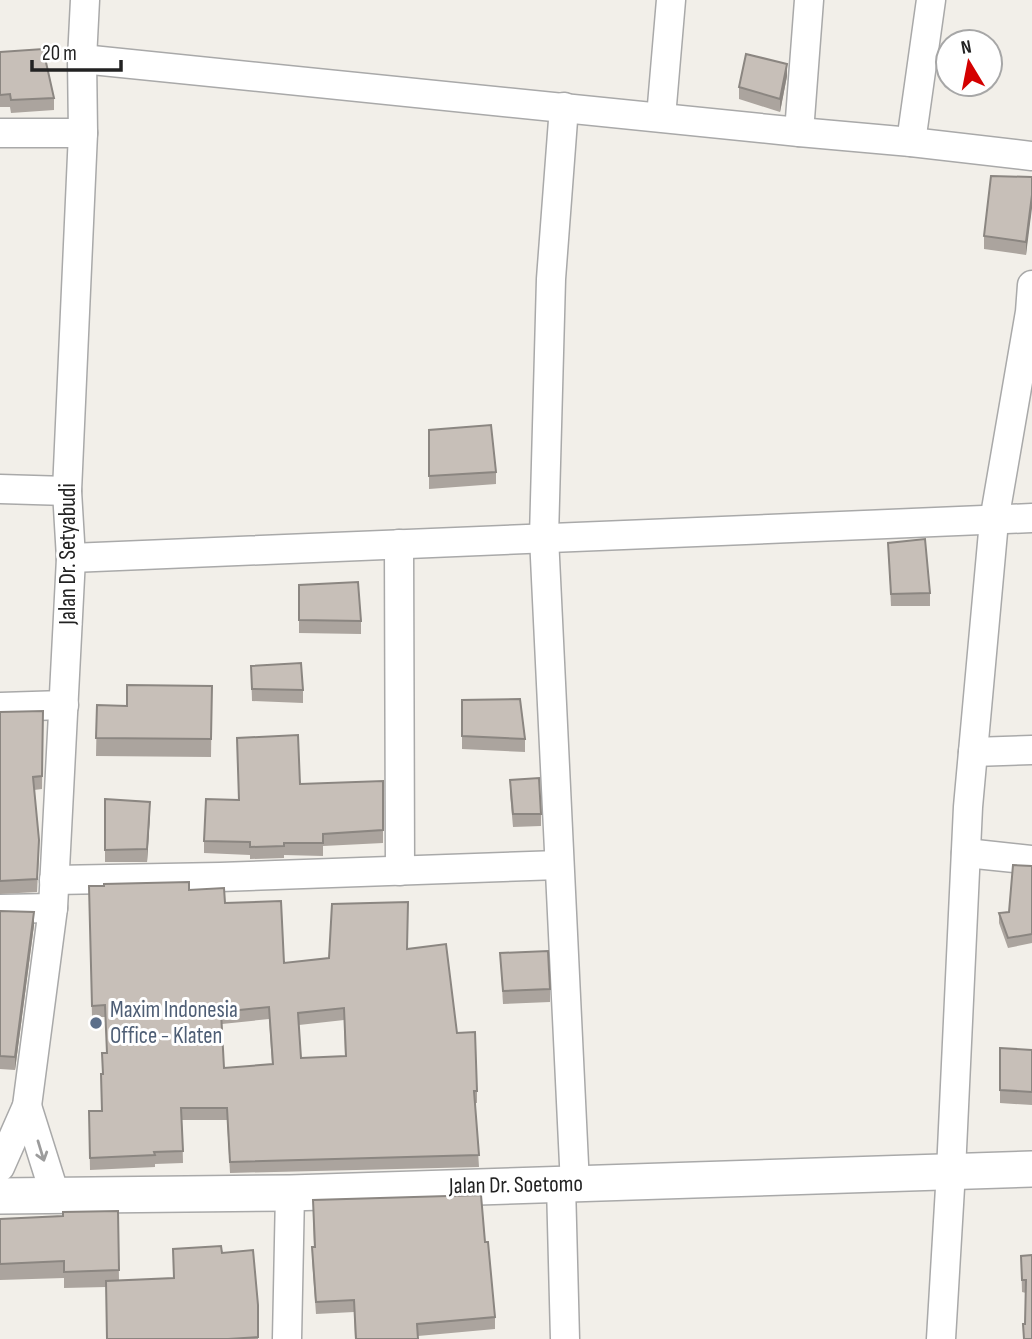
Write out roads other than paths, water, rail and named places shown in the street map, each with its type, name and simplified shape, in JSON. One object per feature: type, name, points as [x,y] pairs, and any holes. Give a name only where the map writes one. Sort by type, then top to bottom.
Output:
[{"type":"street","name":"Jalan Dr. Setyabudi","points":[[0,1167],[27,1107],[53,908],[71,558],[67,491],[83,133],[82,59],[85,0]]},
{"type":"street","points":[[661,117],[671,0]]},
{"type":"street","points":[[800,132],[808,0]]},
{"type":"street","points":[[911,142],[931,0]]},
{"type":"street","points":[[82,59],[1032,156]]},
{"type":"street","points":[[564,107],[551,279],[544,537],[559,865],[568,1185],[565,1339]]},
{"type":"street","points":[[0,133],[83,133]]},
{"type":"street","points":[[941,1339],[973,752],[994,521],[1030,312],[1032,285]]},
{"type":"street","points":[[0,489],[67,491]]},
{"type":"street","points":[[71,558],[1032,519]]},
{"type":"street","points":[[398,544],[400,871]]},
{"type":"street","points":[[0,707],[64,705]]},
{"type":"street","points":[[973,752],[1032,750]]},
{"type":"street","points":[[966,853],[1032,860]]},
{"type":"street","points":[[54,880],[559,865]]},
{"type":"street","points":[[0,909],[53,908]]},
{"type":"street","name":"Jalan Dr. Setyabudi","points":[[27,1107],[55,1195]]},
{"type":"street","name":"Jalan Dr. Soetomo","points":[[0,1196],[290,1193],[1032,1169]]},
{"type":"street","points":[[287,1339],[290,1193]]},
{"type":"place","name":"Maxim Indonesia Office - Klaten","points":[[96,1023]]}]
